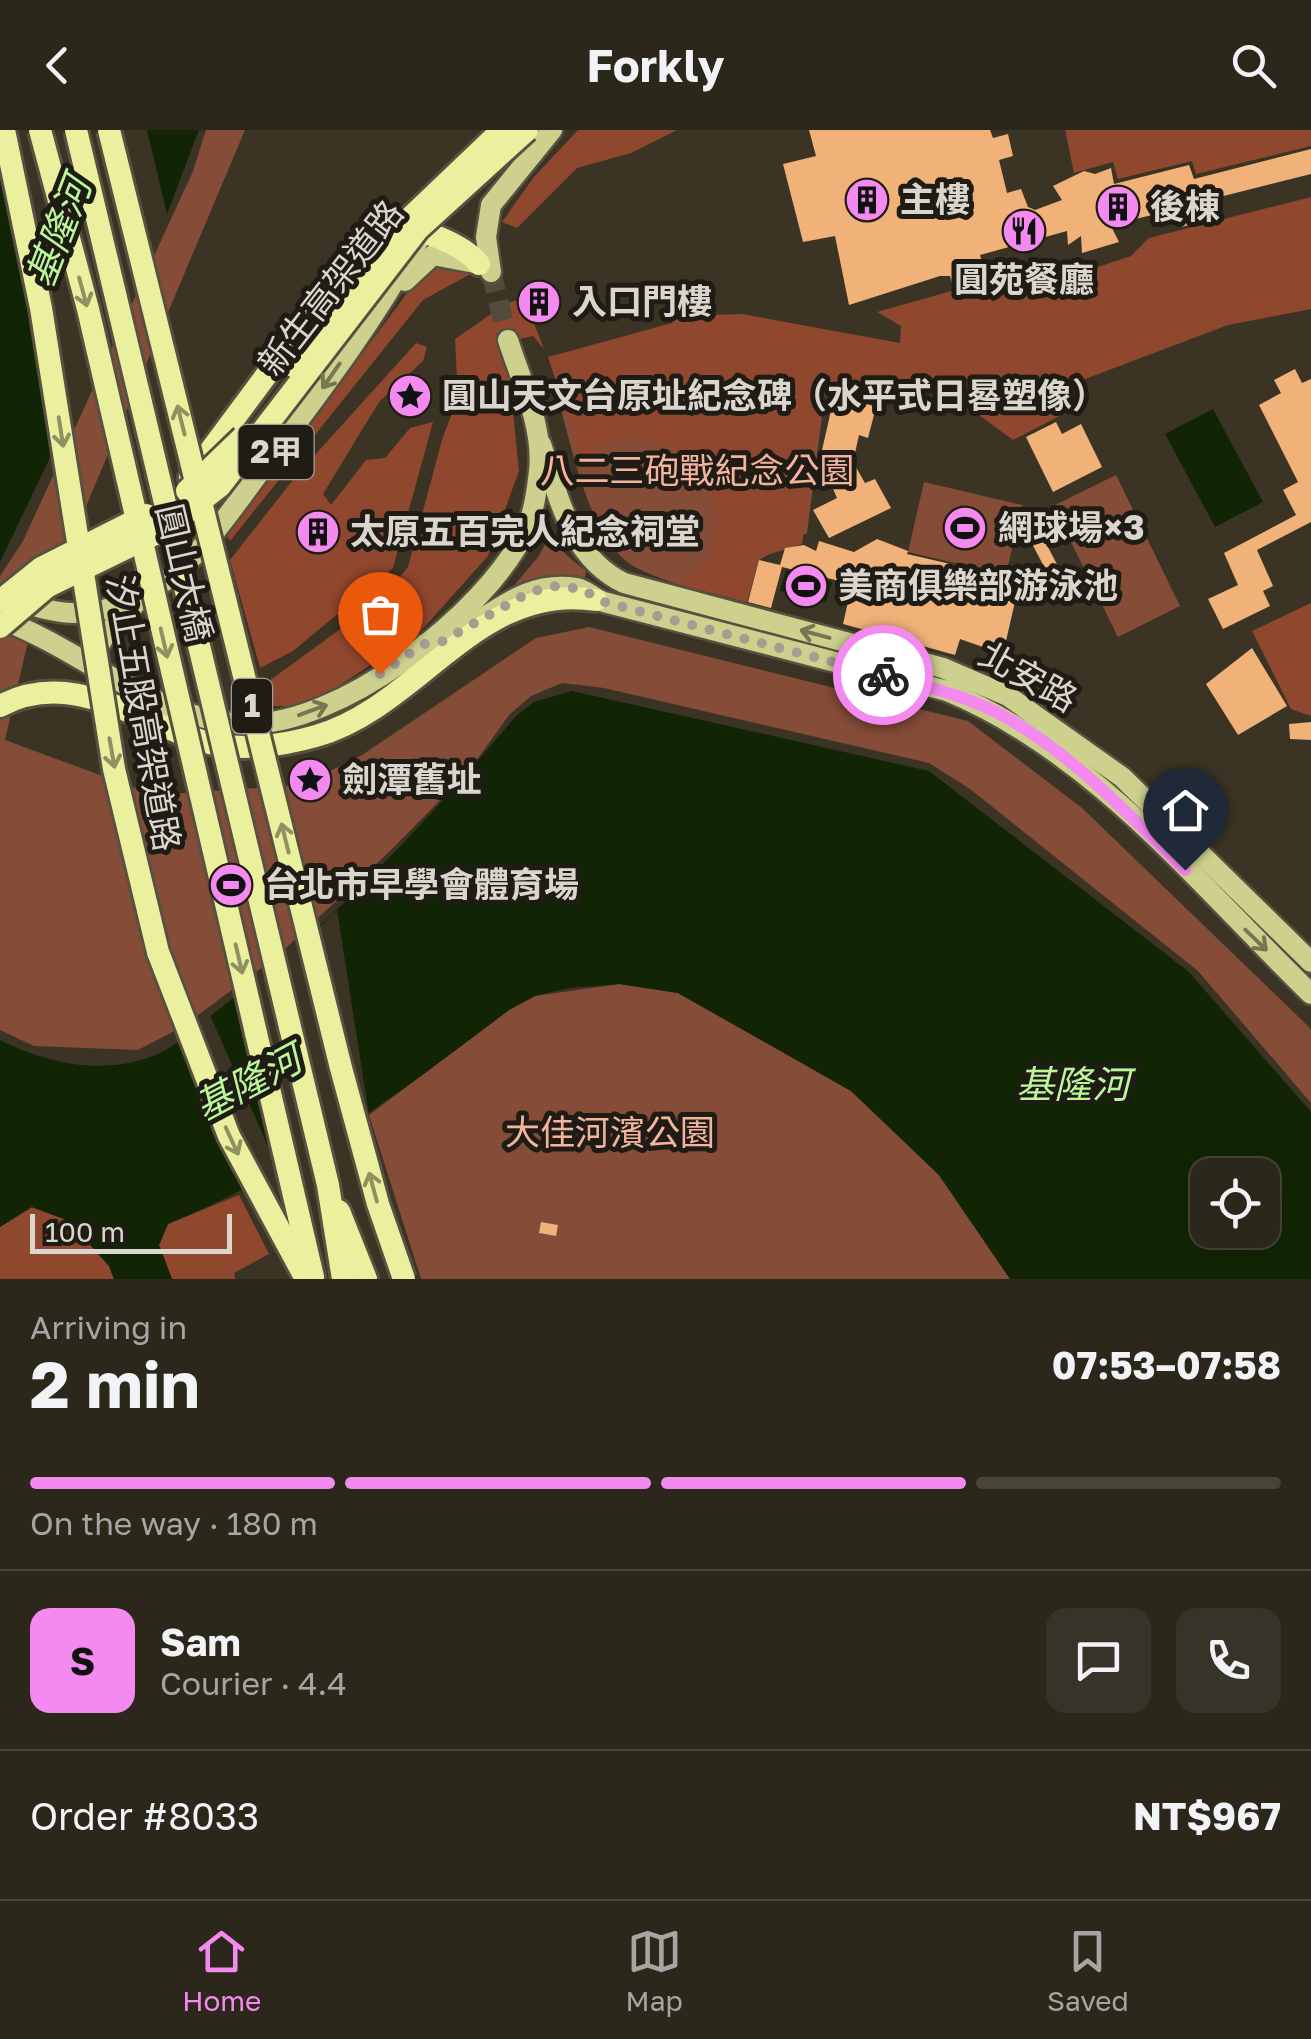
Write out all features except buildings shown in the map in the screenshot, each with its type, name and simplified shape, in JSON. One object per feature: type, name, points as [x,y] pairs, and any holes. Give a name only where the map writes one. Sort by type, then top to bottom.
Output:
[{"type":"highway","name":"汐止五股高架道路","points":[[4,130],[41,308],[108,734],[136,873],[158,952],[198,1065],[259,1197],[310,1279]]},
{"type":"highway","name":"圓山大橋","points":[[40,130],[88,309],[310,1279]]},
{"type":"highway","name":"圓山大橋","points":[[76,130],[328,1185]]},
{"type":"highway","name":"1","points":[[109,130],[341,1068],[404,1279]]},
{"type":"highway","name":"新生高架道路","points":[[13,601],[41,568],[159,508],[224,459],[381,248],[441,184],[502,130]]},
{"type":"highway","name":"新生高架道路","points":[[4,623],[48,586],[164,528],[220,486],[418,229],[527,130]]},
{"type":"highway","points":[[159,508],[224,434],[360,249],[382,231],[397,228],[422,234],[472,254],[487,268]]},
{"type":"highway","points":[[0,706],[53,690],[93,698],[204,742],[229,747],[316,736],[377,706],[510,610],[556,597],[596,600]]},
{"type":"highway","name":"1","points":[[328,1185],[343,1279]]},
{"type":"highway","points":[[328,1185],[366,1279]]},
{"type":"main road","name":"2甲","points":[[13,601],[52,614],[92,613],[148,592],[210,538],[388,297],[450,186],[493,130]]},
{"type":"main road","points":[[388,297],[433,255],[487,268],[486,236],[491,205],[552,130]]},
{"type":"main road","name":"北安路","points":[[508,340],[574,536],[606,574],[624,584],[943,668],[1008,696],[1122,776],[1311,962]]},
{"type":"main road","points":[[4,623],[173,706],[243,724],[301,716],[340,700],[424,644],[494,577],[520,541],[532,510],[541,444]]},
{"type":"main road","name":"北安路","points":[[424,644],[441,642],[508,601],[542,588],[582,589],[596,600],[948,692],[997,713],[1108,794],[1311,994]]},
{"type":"main road","points":[[89,665],[106,634],[148,592]]},
{"type":"green space","points":[[206,130],[245,130],[27,646],[5,740],[154,795],[302,785],[362,755],[536,638],[589,627],[968,721],[1082,808],[1307,1025],[1311,1030],[1311,1103],[1198,971],[970,789],[929,763],[604,688],[562,683],[531,696],[509,715],[468,772],[389,852],[275,958],[182,1027],[138,1050],[34,1046],[0,1030],[0,576],[23,541],[193,171]]},
{"type":"green space","points":[[578,130],[677,130],[631,153],[577,168],[517,228],[502,222],[533,178]]},
{"type":"green space","points":[[1065,130],[1311,130],[1311,146],[1196,174],[1192,161],[1118,179],[1113,162],[1074,173]]},
{"type":"green space","points":[[1311,197],[1311,309],[1228,325],[1064,387],[1073,409],[1013,440],[947,392],[824,385],[802,544],[758,558],[746,602],[673,583],[700,571],[713,545],[717,510],[708,486],[693,466],[673,450],[650,440],[626,438],[602,444],[582,461],[548,357],[672,323],[675,316],[742,314],[900,343],[901,326],[877,312],[1044,265],[1089,270],[1131,256],[1149,238]]},
{"type":"green space","points":[[442,263],[476,271],[423,300],[230,541],[227,536],[419,277]]},
{"type":"green space","points":[[524,298],[544,349],[533,336],[499,343],[510,382],[519,471],[488,556],[419,633],[308,706],[274,706],[269,681],[380,600],[408,567],[442,440],[458,397],[455,339],[507,303]]},
{"type":"green space","points":[[416,343],[427,347],[423,361],[379,402],[323,494],[331,505],[366,460],[385,458],[410,428],[433,422],[393,568],[293,651],[260,668],[230,560],[296,476]]},
{"type":"green space","name":"八二三砲戰紀念公園","points":[[719,359],[826,386],[807,533],[759,560],[747,602],[663,579],[620,556],[606,538],[585,491],[557,396],[603,373]]},
{"type":"green space","points":[[1116,475],[1180,606],[1118,637],[1053,506]]},
{"type":"green space","name":"網球場×3","points":[[924,482],[1022,505],[1006,575],[908,552]]},
{"type":"green space","points":[[552,530],[566,555],[586,571],[584,583],[511,589],[539,556]]},
{"type":"green space","points":[[1311,603],[1311,716],[1291,709],[1252,631]]},
{"type":"green space","name":"大佳河濱公園","points":[[620,984],[678,993],[851,1091],[939,1175],[1010,1279],[421,1279],[369,1115],[509,1010],[535,996]]},
{"type":"green space","points":[[239,1195],[269,1254],[234,1273],[235,1279],[172,1279],[159,1245],[168,1224]]},
{"type":"green space","points":[[31,1207],[69,1221],[109,1266],[114,1279],[0,1279],[0,1227]]},
{"type":"water","name":"基隆河","points":[[0,130],[199,130],[167,214],[0,562]]},
{"type":"water","points":[[1213,409],[1263,502],[1215,527],[1165,434]]},
{"type":"water","name":"美商俱樂部游泳池","points":[[786,570],[832,582],[826,602],[780,591]]},
{"type":"water","name":"基隆河","points":[[572,691],[929,771],[1189,972],[1311,1112],[1311,1279],[1010,1279],[939,1175],[851,1091],[678,993],[619,984],[569,988],[535,996],[509,1010],[346,1129],[260,1180],[168,1224],[159,1245],[172,1279],[114,1279],[109,1266],[69,1221],[32,1207],[0,1227],[0,1040],[39,1056],[101,1066],[142,1060],[170,1047],[264,974],[341,906],[516,716],[534,702]]},
{"type":"pier","points":[[12,130],[147,130],[167,214],[67,428]]},
{"type":"pier","points":[[337,910],[369,1115],[360,1121],[311,935]]},
{"type":"pier","points":[[307,938],[354,1124],[282,1169],[241,993]]},
{"type":"pier","points":[[210,1015],[279,1171],[257,1184],[187,1033]]},
{"type":"tunnel","points":[[491,272],[508,340]]},
{"type":"way so far","points":[[380,674],[424,644],[441,642],[508,601],[556,586],[582,589],[596,600],[883,675]]},
{"type":"place","name":"主樓","points":[[867,200]]},
{"type":"place","name":"後棟","points":[[1118,207]]},
{"type":"place","name":"圓苑餐廳","points":[[1024,231]]},
{"type":"place","name":"入口門樓","points":[[539,302]]},
{"type":"place","name":"圓山天文台原址紀念碑（水平式日晷塑像）","points":[[410,396]]},
{"type":"place","name":"網球場×3","points":[[965,528]]},
{"type":"place","name":"太原五百完人紀念祠堂","points":[[318,532]]},
{"type":"place","name":"美商俱樂部游泳池","points":[[806,586]]},
{"type":"place","name":"劍潭舊址","points":[[310,780]]},
{"type":"place","name":"台北市早學會體育場","points":[[231,885]]},
{"type":"route","points":[[883,675],[948,692],[997,713],[1108,794],[1185,870]]}]
